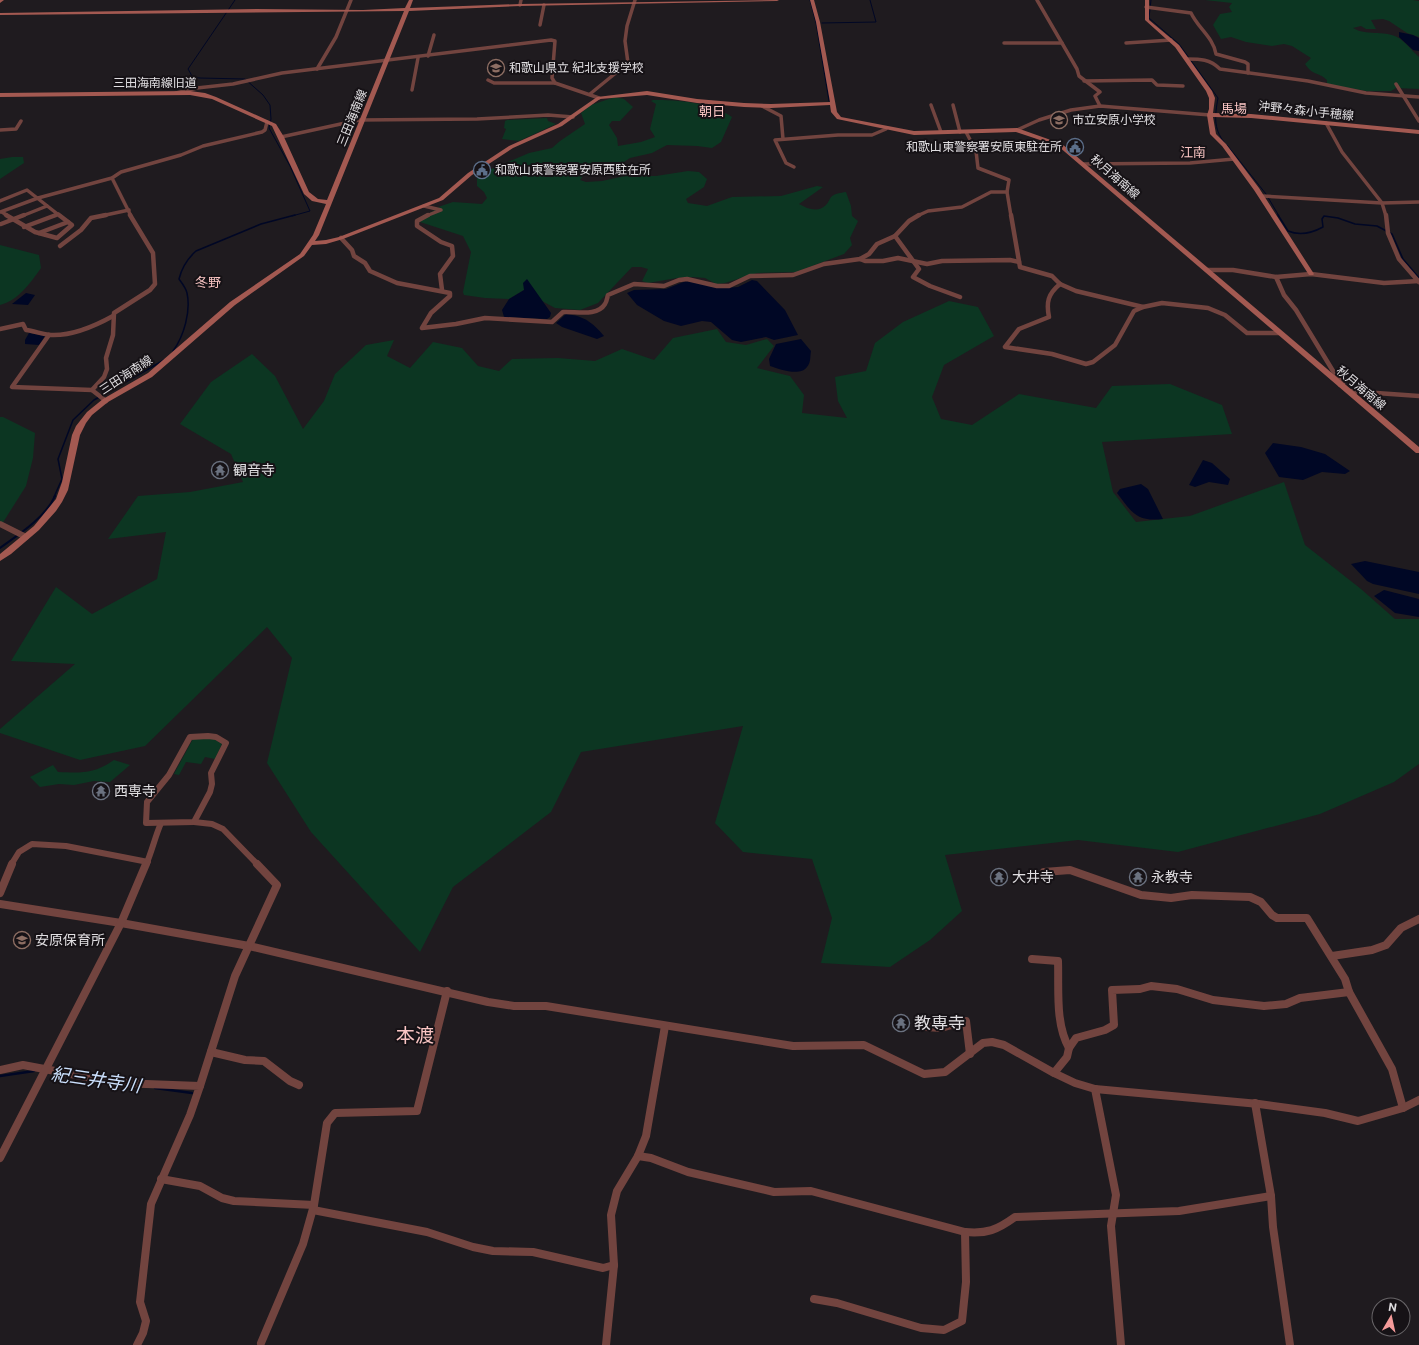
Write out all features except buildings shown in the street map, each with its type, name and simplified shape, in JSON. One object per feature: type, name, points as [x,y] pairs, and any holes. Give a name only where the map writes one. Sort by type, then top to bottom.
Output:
[{"type":"main road","name":"三田海南線","points":[[405,10],[407,0]]},
{"type":"main road","name":"三田海南線","points":[[0,558],[26,537],[51,511],[64,491],[77,431],[81,422],[106,401],[149,376],[225,309],[248,291],[302,255],[316,235],[326,202],[405,10],[411,0]]},
{"type":"main road","points":[[0,14],[405,10],[520,3],[544,5],[777,0]]},
{"type":"main road","name":"秋月海南線","points":[[812,0],[827,70],[832,103],[835,115],[839,118],[886,129],[914,133],[1017,130],[1056,143],[1083,164],[1279,333],[1419,451]]},
{"type":"main road","points":[[1147,0],[1147,20],[1171,40],[1187,59],[1209,91],[1212,98],[1212,109],[1210,115],[1212,134],[1224,146],[1262,196],[1311,274]]},
{"type":"main road","name":"三田海南線旧道","points":[[0,95],[175,93],[205,95],[270,123]]},
{"type":"main road","points":[[310,243],[326,242],[341,238],[441,199],[470,174],[511,147],[552,129],[573,117],[599,98],[630,94],[655,93],[697,101],[762,106],[832,103]]},
{"type":"main road","name":"沖野々森小手穂線","points":[[1210,115],[1251,116],[1419,132]]},
{"type":"main road","points":[[270,123],[277,128],[306,193],[312,199],[326,202]]},
{"type":"street","points":[[317,69],[336,37],[351,0]]},
{"type":"street","points":[[1037,0],[1077,69],[1079,76],[1100,92],[1095,96],[1095,99],[1100,106]]},
{"type":"street","points":[[590,94],[628,63],[625,41],[627,26],[635,2]]},
{"type":"street","points":[[540,25],[544,5]]},
{"type":"street","points":[[1146,7],[1191,13],[1201,31],[1207,35],[1215,47],[1216,54],[1245,62],[1248,64],[1248,73]]},
{"type":"street","points":[[428,56],[434,35]]},
{"type":"street","points":[[1126,43],[1171,40]]},
{"type":"street","points":[[175,93],[197,88],[233,84],[282,74],[317,69],[418,58],[545,41],[555,41],[552,78],[555,83]]},
{"type":"street","points":[[1004,43],[1062,43]]},
{"type":"street","points":[[412,90],[418,58]]},
{"type":"street","points":[[1187,59],[1202,59],[1214,63],[1220,69],[1308,81],[1366,93],[1419,97]]},
{"type":"street","points":[[488,80],[494,83],[555,83],[599,98]]},
{"type":"street","points":[[1084,81],[1152,80],[1157,85],[1183,86]]},
{"type":"street","points":[[1396,84],[1419,121]]},
{"type":"street","points":[[930,105],[941,132]]},
{"type":"street","points":[[953,105],[963,132],[976,151],[976,165],[978,168],[1009,180],[1007,192],[1020,267],[1052,276],[1060,284],[1076,291],[1143,307]]},
{"type":"street","points":[[762,106],[781,116],[783,139]]},
{"type":"street","points":[[1017,130],[1039,120],[1071,110],[1100,106],[1210,115]]},
{"type":"street","points":[[281,137],[360,120],[477,119],[548,115],[573,117]]},
{"type":"street","points":[[0,130],[16,129],[21,121]]},
{"type":"street","points":[[1,212],[38,198],[112,178],[121,172],[181,155],[203,146],[262,132],[270,123]]},
{"type":"street","points":[[1326,123],[1342,152],[1382,203],[1387,218],[1388,233],[1399,259],[1419,281]]},
{"type":"street","points":[[794,167],[786,163],[775,140],[872,135],[886,129]]},
{"type":"street","points":[[1083,164],[1190,163],[1234,159]]},
{"type":"street","points":[[129,164],[132,169]]},
{"type":"street","points":[[0,329],[23,324],[26,330],[49,335],[78,330],[104,321],[113,316],[114,313],[150,290],[155,284],[153,253],[137,228],[130,210],[112,178]]},
{"type":"street","points":[[0,201],[26,190],[72,225],[71,228],[57,238],[24,227],[1,212]]},
{"type":"street","points":[[341,238],[352,250],[354,256],[365,263],[370,271],[379,276],[397,283],[442,290],[450,293],[450,296],[428,315],[422,328],[456,324],[485,318],[552,322],[563,312],[581,314],[602,308],[606,303],[608,295],[634,284],[664,286],[679,280],[687,279],[717,286],[729,286],[750,276],[793,276],[824,264],[860,259],[869,254],[877,244],[895,236],[909,221],[922,213],[962,207],[991,192],[1007,192]]},
{"type":"street","points":[[1262,196],[1382,203],[1419,202]]},
{"type":"street","points":[[1,224],[47,206]]},
{"type":"street","points":[[424,206],[441,210],[429,214],[417,221],[417,226],[442,242],[452,246],[453,256],[440,274],[442,290]]},
{"type":"street","points":[[60,246],[81,230],[88,221],[95,216],[130,210]]},
{"type":"street","points":[[24,227],[58,214]]},
{"type":"street","points":[[40,233],[68,222]]},
{"type":"street","points":[[895,236],[919,269],[913,277],[930,286],[960,297]]},
{"type":"street","points":[[860,259],[865,261],[883,261],[898,258],[928,264],[942,261],[1010,260],[1019,262]]},
{"type":"street","points":[[1207,270],[1233,270],[1276,277],[1311,274],[1384,282],[1419,281]]},
{"type":"street","points":[[1276,277],[1284,295],[1296,310],[1333,371],[1343,383],[1340,385]]},
{"type":"street","points":[[1060,284],[1050,292],[1046,302],[1049,317],[1019,329],[1005,347],[1052,354],[1086,364],[1093,362],[1115,345],[1134,311],[1143,307],[1162,303],[1208,308],[1225,315],[1246,334],[1279,333]]},
{"type":"street","points":[[92,390],[104,377],[107,369],[106,358],[113,335],[113,316]]},
{"type":"street","points":[[49,335],[12,387],[92,390],[106,401]]},
{"type":"street","points":[[1348,391],[1419,396]]},
{"type":"street","points":[[0,524],[26,537]]},
{"type":"street","points":[[137,1345],[143,1333],[146,1321],[140,1302],[151,1204],[160,1179],[190,1115],[235,976],[277,885],[223,829],[212,824],[194,822],[146,823],[147,802],[169,775],[190,737],[216,737],[226,743],[214,763],[211,773],[212,784],[210,792],[194,822]]},
{"type":"street","points":[[0,1158],[121,923],[148,862],[154,846],[155,836],[161,823]]},
{"type":"street","points":[[0,893],[6,881],[8,870],[19,852],[32,844],[66,846],[148,862]]},
{"type":"street","points":[[1044,872],[1070,870],[1141,895],[1171,898],[1192,895],[1250,898],[1261,902],[1272,915],[1278,918],[1307,918],[1345,979],[1349,992],[1392,1069],[1403,1108]]},
{"type":"street","points":[[0,904],[121,923],[249,946],[448,991],[488,1002],[514,1006],[546,1006],[793,1046],[864,1045],[924,1074],[945,1072],[983,1043],[992,1042],[1004,1045],[1075,1083],[1095,1089],[1255,1103],[1325,1113],[1358,1121],[1403,1108],[1419,1100]]},
{"type":"street","points":[[1332,956],[1372,950],[1386,945],[1401,928],[1419,919]]},
{"type":"street","points":[[1032,959],[1058,961],[1061,1024],[1065,1043],[1069,1048]]},
{"type":"street","points":[[1054,1073],[1067,1057],[1069,1048],[1076,1038],[1105,1030],[1114,1025],[1112,990],[1140,989],[1151,986],[1177,989],[1213,1000],[1264,1006],[1286,1004],[1300,998],[1349,992]]},
{"type":"street","points":[[261,1343],[303,1244],[313,1208],[327,1123],[335,1113],[417,1111],[448,991]]},
{"type":"street","points":[[926,1028],[941,1028],[966,1021],[970,1054]]},
{"type":"street","points":[[606,1345],[614,1265],[611,1215],[617,1191],[638,1156],[646,1136],[665,1026]]},
{"type":"street","points":[[211,1052],[245,1060],[264,1061],[290,1081],[299,1085]]},
{"type":"street","points":[[0,1070],[23,1065],[119,1083],[200,1086]]},
{"type":"street","points":[[1095,1089],[1116,1195],[1111,1226],[1121,1345]]},
{"type":"street","points":[[1255,1103],[1270,1196],[1290,1345]]},
{"type":"street","points":[[638,1156],[651,1158],[688,1172],[745,1186],[774,1192],[811,1191],[965,1232],[980,1234],[996,1231],[1015,1216],[1179,1211],[1270,1196]]},
{"type":"street","points":[[160,1179],[200,1186],[222,1198],[234,1201],[313,1208],[427,1232],[473,1247],[493,1251],[533,1252],[603,1268],[614,1265]]},
{"type":"street","points":[[814,1299],[837,1303],[921,1328],[944,1330],[962,1321],[966,1282],[965,1232]]},
{"type":"green space","points":[[1205,0],[1419,1],[1419,37],[1407,33],[1389,21],[1383,19],[1371,20],[1376,29],[1366,29],[1361,26],[1353,28],[1363,32],[1392,35],[1406,44],[1419,57],[1419,89],[1396,88],[1391,91],[1366,91],[1327,84],[1327,80],[1313,72],[1305,64],[1311,58],[1292,46],[1284,44],[1272,46],[1246,42],[1231,37],[1221,39],[1213,25],[1220,14],[1232,12],[1229,7],[1232,3]]},
{"type":"green space","points":[[615,97],[624,99],[633,107],[620,121],[612,121],[609,125],[617,138],[618,146],[641,142],[655,137],[650,129],[656,104],[651,101],[653,100],[683,101],[704,105],[732,117],[721,142],[712,148],[667,145],[652,153],[630,158],[607,173],[595,173],[583,176],[580,180],[586,182],[602,181],[625,176],[656,176],[688,171],[699,172],[707,179],[704,187],[686,199],[688,203],[707,206],[732,197],[781,196],[817,186],[823,187],[799,204],[809,209],[816,210],[826,205],[834,195],[846,192],[851,206],[852,216],[858,221],[850,238],[852,245],[844,254],[796,272],[757,273],[725,283],[716,284],[705,278],[693,277],[648,283],[642,281],[648,269],[632,267],[598,303],[580,310],[555,308],[542,301],[537,294],[524,290],[509,299],[464,295],[463,292],[471,252],[463,236],[417,221],[441,206],[453,202],[482,204],[487,198],[484,192],[477,186],[477,178],[482,173],[529,153],[552,148],[585,124],[581,113],[591,105]]},
{"type":"green space","points":[[547,118],[548,121],[556,124],[519,141],[502,139],[506,129],[504,128],[505,121],[507,120]]},
{"type":"green space","points":[[23,157],[24,163],[0,179],[0,159]]},
{"type":"green space","points":[[0,245],[39,255],[41,268],[28,285],[13,300],[0,305]]},
{"type":"green space","points":[[949,301],[978,307],[994,336],[944,365],[932,397],[941,419],[972,425],[1019,394],[1096,408],[1112,386],[1170,384],[1222,405],[1232,434],[1102,442],[1113,492],[1136,522],[1190,516],[1284,482],[1305,545],[1361,589],[1395,619],[1419,619],[1419,764],[1394,782],[1320,814],[1178,852],[1078,840],[945,855],[962,911],[930,940],[890,967],[821,963],[832,918],[812,859],[743,852],[715,823],[743,726],[581,752],[551,812],[453,887],[420,952],[311,832],[267,763],[292,658],[267,627],[145,746],[80,760],[0,733],[0,729],[75,664],[11,661],[56,587],[92,614],[157,579],[166,532],[108,539],[138,496],[190,492],[243,482],[231,454],[180,424],[211,382],[252,354],[275,376],[303,429],[324,401],[335,374],[366,345],[394,340],[387,356],[410,368],[433,342],[462,348],[478,366],[499,371],[512,359],[558,358],[595,361],[622,349],[654,360],[673,338],[717,329],[726,342],[746,345],[767,339],[774,346],[757,368],[790,376],[804,395],[802,413],[847,418],[838,401],[835,377],[866,371],[875,343],[903,322]]},
{"type":"green space","points":[[0,417],[3,417],[35,433],[33,458],[26,486],[2,524],[0,523]]},
{"type":"green space","points":[[193,739],[214,739],[222,744],[215,759],[205,757],[201,764],[186,762],[179,775],[174,774]]},
{"type":"green space","points":[[114,760],[130,765],[110,782],[94,781],[74,785],[59,784],[40,787],[30,777],[53,765],[58,772],[87,772],[107,765]]},
{"type":"water","points":[[1399,32],[1419,38],[1419,51],[1413,50],[1399,37]]},
{"type":"water","points":[[527,279],[551,313],[550,317],[547,319],[504,317],[502,310],[509,299],[524,290],[523,283]]},
{"type":"water","points":[[752,280],[757,281],[785,310],[798,335],[774,340],[766,337],[741,342],[732,340],[711,322],[702,321],[681,326],[664,321],[637,305],[627,293],[634,290],[666,289],[686,281],[725,288],[738,287]]},
{"type":"water","points":[[26,293],[35,295],[28,305],[12,304]]},
{"type":"water","points":[[566,314],[578,316],[587,320],[604,336],[597,339],[562,327],[556,323]]},
{"type":"water","points":[[29,333],[45,336],[39,345],[25,344],[25,340]]},
{"type":"water","points":[[801,339],[811,351],[809,364],[804,370],[795,372],[770,366],[769,359],[776,344]]},
{"type":"water","points":[[1273,443],[1301,447],[1325,454],[1350,471],[1345,474],[1322,472],[1303,480],[1279,477],[1265,453]]},
{"type":"water","points":[[1203,460],[1212,463],[1230,479],[1228,485],[1209,482],[1195,487],[1189,485]]},
{"type":"water","points":[[1141,484],[1148,489],[1163,519],[1147,519],[1136,515],[1117,493],[1120,489]]},
{"type":"water","points":[[1365,561],[1419,572],[1419,594],[1373,584],[1367,581],[1351,564]]},
{"type":"water","points":[[1384,590],[1419,599],[1419,617],[1395,613],[1374,596]]},
{"type":"waterway","points":[[235,0],[188,69],[192,76],[199,78],[245,79],[263,95],[270,105],[271,119],[269,128],[290,166],[310,211],[292,216]]},
{"type":"waterway","points":[[810,0],[816,23],[829,101]]},
{"type":"waterway","points":[[822,23],[876,22],[870,0]]},
{"type":"waterway","points":[[1151,0],[1149,18],[1179,44],[1218,98],[1216,126],[1220,137],[1224,142]]},
{"type":"waterway","points":[[1227,145],[1266,194],[1279,216]]},
{"type":"waterway","points":[[173,351],[186,323],[188,308],[187,293],[185,287],[179,279],[183,267],[190,257],[196,251],[261,224],[295,215]]},
{"type":"waterway","points":[[1278,215],[1288,231],[1292,233],[1301,234],[1315,231],[1323,227],[1322,219],[1324,216],[1338,218],[1355,224],[1377,226],[1392,234],[1403,259],[1419,278]]},
{"type":"waterway","points":[[54,497],[62,479],[58,459],[73,420],[94,400],[164,360]]},
{"type":"waterway","points":[[0,548],[38,518],[51,504],[55,496]]},
{"type":"waterway","name":"紀三井寺川","points":[[0,1076],[34,1071]]},
{"type":"waterway","name":"紀三井寺川","points":[[155,1088],[192,1093]]},
{"type":"place","name":"和歌山県立 紀北支援学校","points":[[496,68]]},
{"type":"place","name":"市立安原小学校","points":[[1059,120]]},
{"type":"place","name":"和歌山東警察署安原東駐在所","points":[[1075,147]]},
{"type":"place","name":"和歌山東警察署安原西駐在所","points":[[482,170]]},
{"type":"place","name":"観音寺","points":[[220,470]]},
{"type":"place","name":"西専寺","points":[[101,791]]},
{"type":"place","name":"大井寺","points":[[999,877]]},
{"type":"place","name":"永教寺","points":[[1138,877]]},
{"type":"place","name":"安原保育所","points":[[22,940]]},
{"type":"place","name":"教専寺","points":[[901,1023]]},
{"type":"district","name":"馬場","points":[[1234,108]]},
{"type":"district","name":"朝日","points":[[712,111]]},
{"type":"district","name":"江南","points":[[1193,152]]},
{"type":"district","name":"冬野","points":[[208,282]]},
{"type":"district","name":"本渡","points":[[415,1035]]}]
